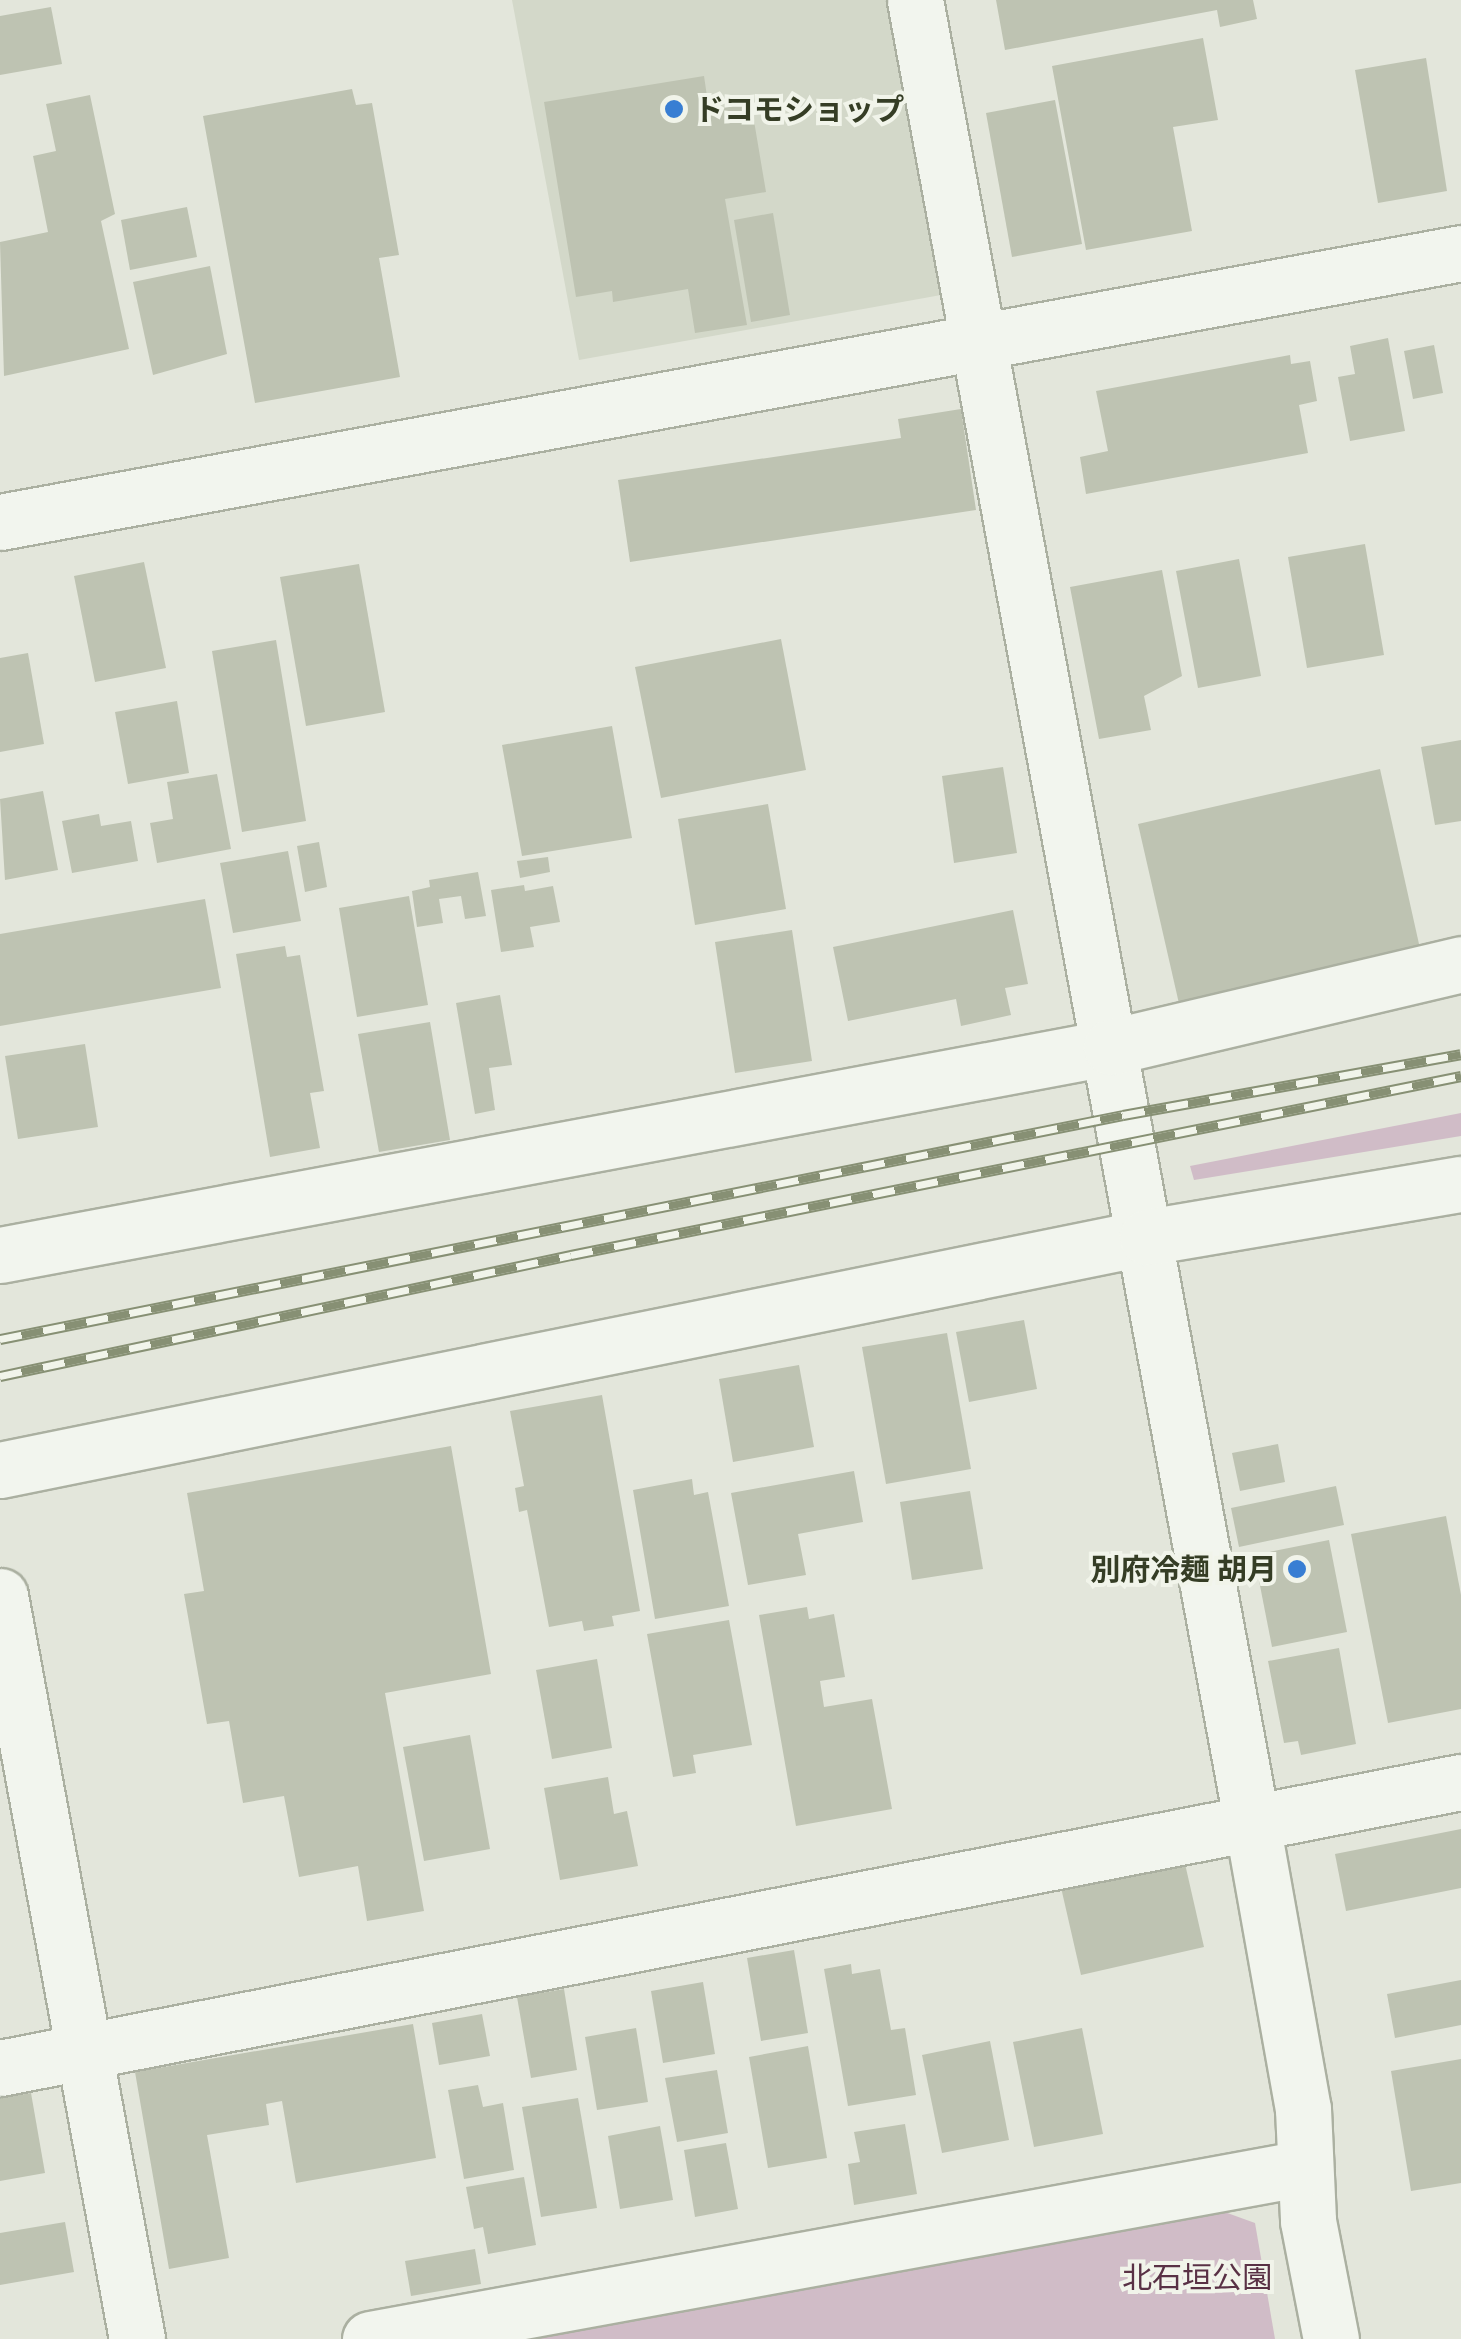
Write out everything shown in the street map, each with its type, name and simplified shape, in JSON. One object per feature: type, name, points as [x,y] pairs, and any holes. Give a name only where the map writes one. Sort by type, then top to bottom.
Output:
[{"type":"street","points":[[915,0],[1147,1237],[1303,2109],[1308,2222],[1331,2339]]},
{"type":"street","points":[[0,522],[1461,253]]},
{"type":"street","points":[[0,1254],[1111,1047],[1461,964]]},
{"type":"street","points":[[0,1470],[1147,1237],[1461,1184]]},
{"type":"street","points":[[0,1596],[136,2339]]},
{"type":"street","points":[[0,2068],[1461,1782]]},
{"type":"street","points":[[370,2339],[1304,2168]]},
{"type":"shaded area","points":[[512,0],[886,0],[941,295],[579,360]]},
{"type":"green space","points":[[1461,1113],[1461,1136],[1194,1180],[1190,1166]]},
{"type":"green space","name":"北石垣公園","points":[[1219,2210],[1255,2223],[1275,2339],[532,2339]]},
{"type":"building","points":[[996,0],[1253,0],[1257,19],[1220,27],[1217,10],[1005,50]]},
{"type":"building","points":[[51,7],[62,64],[0,75],[0,16]]},
{"type":"building","points":[[1203,38],[1218,120],[1173,127],[1192,231],[1086,250],[1052,66]]},
{"type":"building","points":[[1426,58],[1447,191],[1378,203],[1355,70]]},
{"type":"building","points":[[704,76],[709,110],[751,103],[766,192],[725,199],[747,325],[695,333],[688,289],[613,302],[612,291],[576,297],[544,102]]},
{"type":"building","points":[[352,89],[356,105],[372,103],[399,255],[379,258],[400,377],[255,403],[203,116]]},
{"type":"building","points":[[90,95],[115,214],[101,221],[129,349],[4,376],[0,242],[48,232],[33,156],[56,151],[46,104]]},
{"type":"building","points":[[1055,100],[1082,244],[1012,257],[986,113]]},
{"type":"building","points":[[187,207],[197,257],[130,270],[121,220]]},
{"type":"building","points":[[773,213],[790,315],[751,322],[734,220]]},
{"type":"building","points":[[210,266],[227,354],[153,375],[133,282]]},
{"type":"building","points":[[1388,338],[1405,431],[1350,441],[1338,377],[1355,374],[1350,346]]},
{"type":"building","points":[[1434,345],[1443,393],[1413,399],[1404,351]]},
{"type":"building","points":[[1290,355],[1291,364],[1310,361],[1317,401],[1299,405],[1308,453],[1086,494],[1080,457],[1108,451],[1096,391]]},
{"type":"building","points":[[961,409],[976,510],[630,562],[618,480],[901,438],[898,419]]},
{"type":"building","points":[[1365,544],[1384,655],[1307,668],[1288,557]]},
{"type":"building","points":[[1239,559],[1261,676],[1198,688],[1176,571]]},
{"type":"building","points":[[144,562],[166,668],[95,682],[74,576]]},
{"type":"building","points":[[359,564],[385,712],[306,726],[280,577]]},
{"type":"building","points":[[1162,570],[1182,676],[1144,696],[1151,730],[1099,739],[1070,587]]},
{"type":"building","points":[[781,639],[806,770],[661,798],[635,667]]},
{"type":"building","points":[[276,640],[306,821],[242,832],[212,651]]},
{"type":"building","points":[[28,653],[44,744],[0,752],[0,658]]},
{"type":"building","points":[[177,701],[189,773],[128,784],[115,712]]},
{"type":"building","points":[[612,726],[632,838],[522,856],[502,745]]},
{"type":"building","points":[[1461,740],[1461,821],[1435,825],[1421,747]]},
{"type":"building","points":[[1003,767],[1017,853],[954,863],[942,776]]},
{"type":"building","points":[[1380,769],[1421,953],[1180,1008],[1138,824]]},
{"type":"building","points":[[217,774],[231,849],[157,863],[150,823],[173,819],[167,782]]},
{"type":"building","points":[[43,791],[58,870],[5,880],[0,799]]},
{"type":"building","points":[[768,804],[786,909],[695,925],[678,819]]},
{"type":"building","points":[[99,814],[101,826],[131,821],[138,861],[72,873],[62,821]]},
{"type":"building","points":[[319,842],[327,887],[305,892],[297,846]]},
{"type":"building","points":[[288,851],[301,921],[233,933],[220,863]]},
{"type":"building","points":[[548,857],[550,872],[520,878],[517,861]]},
{"type":"building","points":[[478,872],[486,916],[465,919],[461,896],[439,899],[443,923],[417,927],[412,891],[430,887],[429,880]]},
{"type":"building","points":[[524,885],[525,891],[553,886],[560,922],[530,927],[534,947],[501,952],[491,890]]},
{"type":"building","points":[[409,896],[428,1005],[357,1017],[339,908]]},
{"type":"building","points":[[205,899],[221,988],[0,1026],[0,934]]},
{"type":"building","points":[[1013,910],[1028,984],[1005,988],[1011,1015],[961,1026],[956,999],[848,1021],[833,947]]},
{"type":"building","points":[[792,930],[812,1061],[735,1073],[715,942]]},
{"type":"building","points":[[285,946],[287,957],[300,955],[324,1091],[310,1093],[320,1148],[270,1157],[236,954]]},
{"type":"building","points":[[500,995],[512,1065],[489,1068],[495,1110],[475,1114],[456,1003]]},
{"type":"building","points":[[430,1022],[450,1140],[379,1152],[358,1034]]},
{"type":"building","points":[[85,1044],[98,1127],[18,1139],[5,1056]]},
{"type":"building","points":[[1024,1320],[1037,1389],[969,1402],[956,1332]]},
{"type":"building","points":[[947,1333],[971,1469],[886,1484],[862,1347]]},
{"type":"building","points":[[799,1365],[814,1447],[733,1462],[719,1379]]},
{"type":"building","points":[[602,1395],[640,1611],[612,1616],[614,1626],[584,1631],[582,1621],[549,1627],[527,1510],[519,1512],[515,1488],[524,1486],[510,1411]]},
{"type":"building","points":[[1278,1444],[1285,1482],[1240,1491],[1232,1453]]},
{"type":"building","points":[[451,1446],[491,1674],[385,1693],[424,1911],[367,1921],[358,1866],[299,1877],[284,1796],[243,1803],[229,1721],[207,1724],[184,1594],[204,1591],[187,1493]]},
{"type":"building","points":[[854,1471],[863,1522],[798,1534],[806,1575],[748,1585],[731,1493]]},
{"type":"building","points":[[692,1479],[694,1495],[708,1492],[729,1606],[655,1619],[633,1490]]},
{"type":"building","points":[[1336,1486],[1344,1525],[1239,1547],[1231,1508]]},
{"type":"building","points":[[970,1491],[983,1569],[912,1580],[900,1502]]},
{"type":"building","points":[[1446,1516],[1461,1595],[1461,1709],[1388,1723],[1351,1534]]},
{"type":"building","points":[[1329,1540],[1347,1632],[1272,1647],[1254,1555]]},
{"type":"building","points":[[807,1607],[809,1619],[834,1614],[845,1677],[820,1681],[824,1707],[872,1699],[892,1809],[796,1826],[759,1615]]},
{"type":"building","points":[[729,1620],[752,1745],[693,1755],[696,1773],[673,1777],[647,1634]]},
{"type":"building","points":[[1339,1648],[1356,1744],[1301,1755],[1298,1741],[1284,1743],[1268,1661]]},
{"type":"building","points":[[597,1659],[612,1748],[552,1759],[536,1670]]},
{"type":"building","points":[[470,1735],[490,1849],[424,1861],[403,1747]]},
{"type":"building","points":[[608,1777],[614,1814],[627,1811],[638,1866],[560,1880],[544,1788]]},
{"type":"building","points":[[1461,1829],[1461,1888],[1346,1911],[1335,1854]]},
{"type":"building","points":[[1183,1855],[1204,1947],[1081,1975],[1060,1883]]},
{"type":"building","points":[[794,1950],[808,2033],[761,2041],[747,1958]]},
{"type":"building","points":[[851,1964],[852,1974],[880,1969],[891,2030],[905,2028],[916,2095],[848,2106],[824,1969]]},
{"type":"building","points":[[1461,1980],[1461,2025],[1395,2038],[1387,1994]]},
{"type":"building","points":[[703,1982],[715,2054],[663,2063],[651,1991]]},
{"type":"building","points":[[564,1989],[577,2070],[531,2078],[517,1997]]},
{"type":"building","points":[[482,2014],[490,2056],[439,2065],[432,2023]]},
{"type":"building","points":[[413,2024],[436,2158],[296,2183],[282,2101],[266,2104],[269,2125],[207,2135],[229,2258],[169,2269],[135,2072]]},
{"type":"building","points":[[636,2028],[648,2102],[597,2110],[585,2037]]},
{"type":"building","points":[[1082,2028],[1103,2134],[1034,2147],[1013,2042]]},
{"type":"building","points":[[990,2041],[1009,2140],[942,2153],[922,2055]]},
{"type":"building","points":[[808,2046],[827,2158],[768,2168],[749,2057]]},
{"type":"building","points":[[1461,2059],[1461,2183],[1411,2191],[1391,2071]]},
{"type":"building","points":[[717,2070],[728,2133],[677,2142],[665,2078]]},
{"type":"building","points":[[478,2085],[483,2107],[503,2103],[514,2170],[464,2179],[448,2090]]},
{"type":"building","points":[[31,2093],[45,2173],[0,2181],[0,2098]]},
{"type":"building","points":[[578,2098],[597,2208],[541,2217],[522,2107]]},
{"type":"building","points":[[905,2124],[917,2194],[854,2205],[848,2164],[860,2162],[854,2132]]},
{"type":"building","points":[[660,2126],[673,2200],[620,2209],[608,2136]]},
{"type":"building","points":[[726,2143],[738,2209],[695,2217],[684,2150]]},
{"type":"building","points":[[524,2177],[536,2245],[488,2254],[483,2227],[474,2229],[466,2187]]},
{"type":"building","points":[[65,2222],[74,2272],[0,2285],[0,2233]]},
{"type":"building","points":[[475,2249],[481,2284],[411,2296],[405,2261]]},
{"type":"railway","points":[[0,1339],[1123,1115],[1461,1054]]},
{"type":"railway","points":[[0,1376],[571,1255],[1461,1076]]},
{"type":"place","name":"ドコモショップ","points":[[674,109]]},
{"type":"place","name":"別府冷麺 胡月","points":[[1297,1569]]}]
